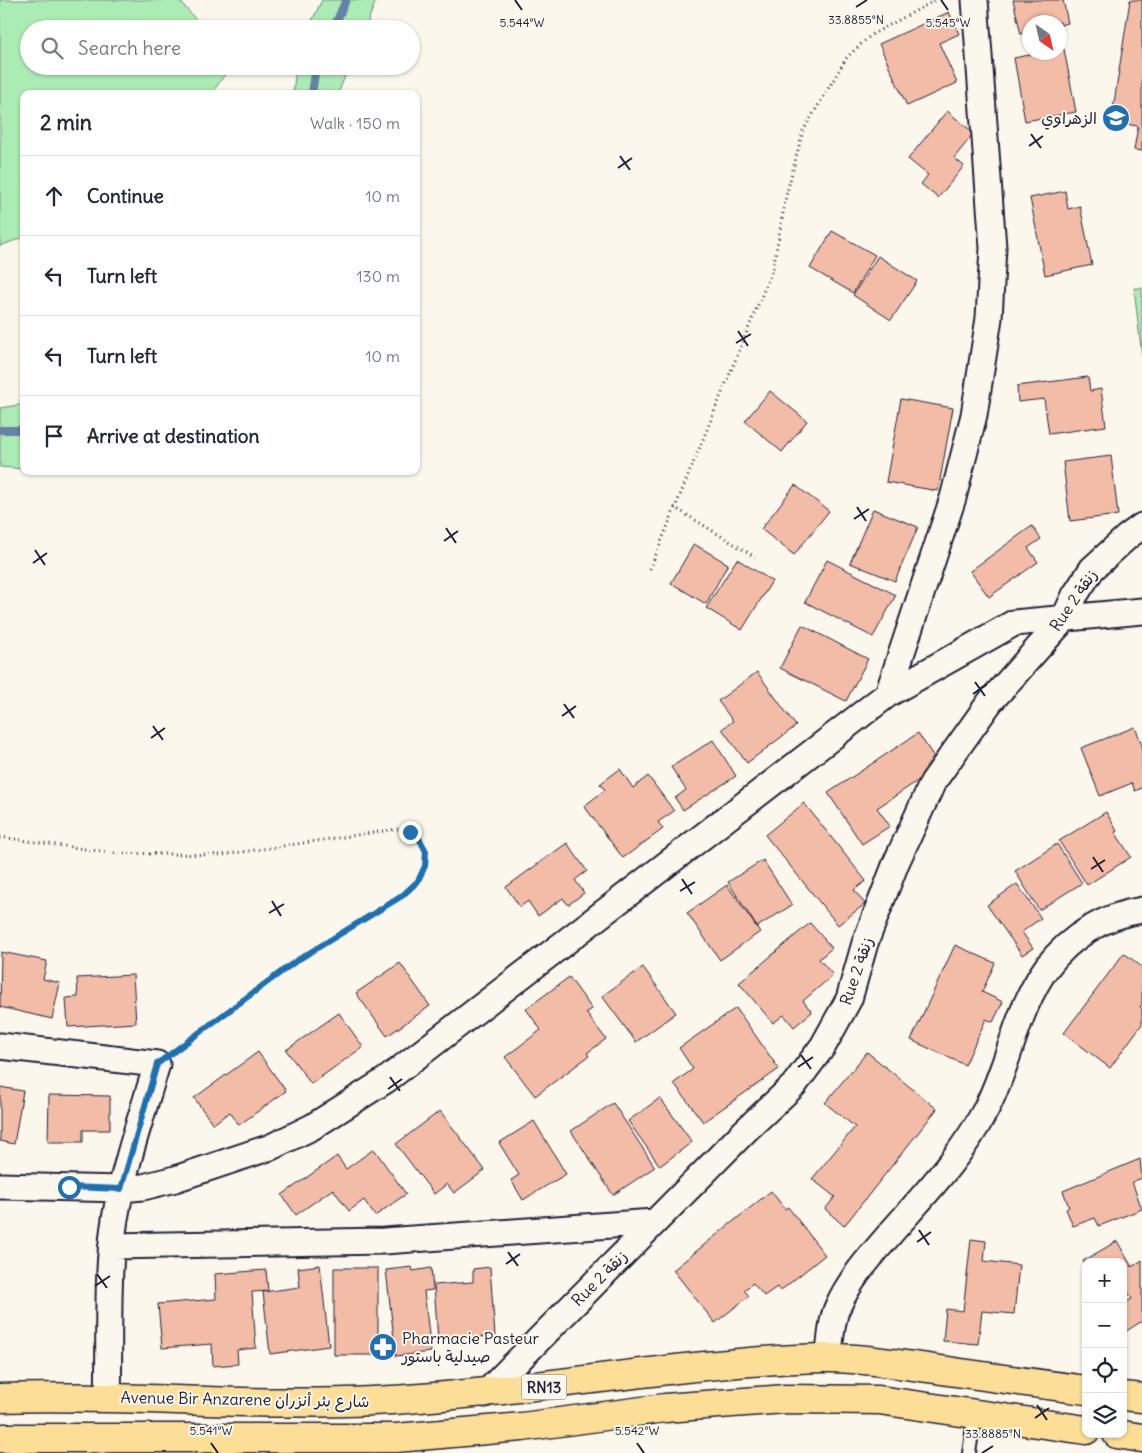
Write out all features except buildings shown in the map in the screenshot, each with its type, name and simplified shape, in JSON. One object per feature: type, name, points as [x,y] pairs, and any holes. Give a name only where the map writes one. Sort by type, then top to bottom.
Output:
[{"type":"main road","name":"Avenue Bir Anzarene شارع بئر أنزران","points":[[0,1398],[108,1398],[292,1403],[485,1394],[740,1364],[828,1358],[902,1364],[1082,1389]]},
{"type":"main road","points":[[1127,1396],[1142,1398]]},
{"type":"main road","name":"RN13","points":[[0,1438],[396,1438],[522,1428],[665,1408],[785,1399],[878,1400],[1082,1429]]},
{"type":"main road","points":[[1127,1436],[1142,1438]]},
{"type":"street","points":[[888,694],[953,498],[974,415],[989,318],[993,248],[974,0]]},
{"type":"street","name":"Rue 2 زنقة","points":[[485,1394],[654,1222],[794,1085],[823,1046],[849,999],[865,944],[896,863],[932,782],[990,702],[1064,619],[1075,594],[1092,570],[1127,537],[1142,526]]},
{"type":"street","points":[[0,1186],[121,1189],[143,1187],[175,1179],[263,1150],[312,1127],[386,1080],[888,694],[1014,623],[1142,611]]},
{"type":"street","points":[[828,1358],[837,1307],[860,1268],[965,1144],[986,1110],[1002,1075],[1026,1003],[1047,967],[1069,943],[1093,926],[1122,913],[1142,910]]},
{"type":"street","points":[[0,1046],[157,1064],[121,1189],[112,1246],[108,1398]]},
{"type":"street","points":[[112,1246],[384,1241],[654,1222]]},
{"type":"lane","points":[[970,1453],[975,1413]]},
{"type":"path","points":[[650,569],[674,506],[773,268],[786,196],[803,131],[847,57],[871,35],[936,0]]},
{"type":"path","points":[[674,506],[755,557]]},
{"type":"path","points":[[0,837],[112,853],[222,855],[398,828],[410,832],[420,840],[426,851],[425,866],[418,881],[402,896],[296,961],[157,1064]]},
{"type":"green space","points":[[0,0],[179,0],[196,20],[20,20],[20,75],[225,75],[214,90],[20,90],[20,238],[0,246]]},
{"type":"green space","points":[[322,0],[376,0],[368,20],[312,20]]},
{"type":"green space","points":[[295,75],[345,75],[340,90],[293,90]]},
{"type":"green space","points":[[1134,288],[1142,288],[1142,357]]},
{"type":"green space","points":[[20,405],[20,469],[0,467],[0,408]]},
{"type":"waterway","points":[[337,20],[346,0]]},
{"type":"waterway","points":[[313,90],[315,75]]},
{"type":"waterway","points":[[0,430],[20,430]]},
{"type":"place","name":"الزهراوي","points":[[1116,118]]},
{"type":"place","name":"Pharmacie Pasteur صيدلية باستور","points":[[383,1347]]},
{"type":"route","points":[[69,1187],[121,1189],[157,1064],[296,961],[402,896],[418,881],[425,866],[426,851],[420,840],[410,832]]}]
